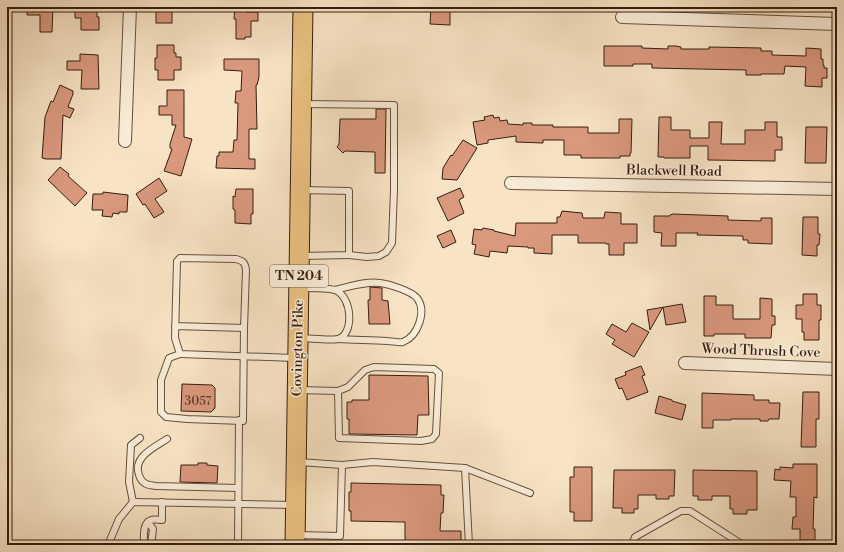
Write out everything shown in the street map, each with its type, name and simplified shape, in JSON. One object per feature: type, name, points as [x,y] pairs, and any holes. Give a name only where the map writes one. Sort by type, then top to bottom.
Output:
[{"type":"main road","name":"Covington Pike","points":[[295,540],[303,7]]},
{"type":"street","points":[[125,141],[130,7]]},
{"type":"street","points":[[622,16],[837,24]]},
{"type":"street","name":"Blackwell Road","points":[[511,184],[837,189]]},
{"type":"street","name":"Wood Thrush Cove","points":[[685,363],[837,369]]},
{"type":"lane","points":[[300,256],[349,255],[367,257],[379,256],[386,252],[392,243],[394,189],[394,105],[302,104]]},
{"type":"lane","points":[[301,190],[349,191],[349,255]]},
{"type":"lane","points":[[180,354],[175,338],[177,261],[180,258],[236,259],[243,261],[246,270],[243,356],[244,421],[166,417],[161,412],[161,380],[169,358],[180,354],[243,356],[298,358]]},
{"type":"lane","points":[[299,288],[335,290],[364,283],[380,283],[408,291],[416,296],[419,302],[420,322],[411,336],[402,342],[299,338]]},
{"type":"lane","points":[[335,290],[342,294],[348,302],[349,312],[348,328],[344,335],[338,339]]},
{"type":"lane","points":[[175,326],[244,328]]},
{"type":"lane","points":[[298,390],[338,392],[348,387],[365,370],[374,368],[434,369],[439,373],[436,434],[432,439],[421,441],[339,438],[338,392]]},
{"type":"lane","points":[[238,545],[239,420]]},
{"type":"lane","points":[[133,502],[129,482],[131,444],[140,438]]},
{"type":"lane","points":[[167,439],[148,451],[140,459],[138,473],[141,480],[145,484],[156,486],[238,488]]},
{"type":"lane","points":[[297,462],[342,464],[373,462],[465,468],[530,493]]},
{"type":"lane","points":[[295,540],[340,536],[342,464]]},
{"type":"lane","points":[[465,468],[469,545]]},
{"type":"lane","points":[[133,502],[296,505]]},
{"type":"lane","points":[[108,545],[119,519],[133,502]]},
{"type":"lane","points":[[144,545],[144,529],[148,522],[152,520],[162,520],[162,502]]},
{"type":"lane","points":[[632,545],[635,537],[681,512],[690,512],[743,545]]},
{"type":"lane","points":[[148,522],[153,528],[151,545]]},
{"type":"building","points":[[27,7],[53,7],[52,32],[40,32],[40,15],[27,15]]},
{"type":"building","points":[[75,7],[97,7],[99,30],[81,30],[81,18],[75,18]]},
{"type":"building","points":[[156,7],[172,7],[172,23],[156,23]]},
{"type":"building","points":[[235,7],[246,7],[246,12],[258,12],[258,21],[251,21],[251,37],[236,39],[236,19],[234,19]]},
{"type":"building","points":[[431,7],[450,9],[450,25],[430,24]]},
{"type":"building","points":[[157,45],[174,45],[174,53],[176,53],[176,57],[181,57],[181,70],[174,70],[174,80],[158,80],[158,70],[155,70]]},
{"type":"building","points":[[604,46],[642,46],[642,48],[668,49],[668,46],[681,47],[681,49],[709,49],[709,47],[761,48],[761,51],[772,51],[772,55],[806,56],[806,48],[821,49],[821,59],[823,59],[824,68],[827,68],[827,78],[822,78],[822,87],[805,86],[806,67],[785,66],[784,74],[746,75],[746,70],[652,68],[652,64],[633,64],[633,66],[604,66]]},
{"type":"building","points":[[80,54],[98,55],[99,89],[81,89],[82,70],[67,70],[67,61],[80,61]]},
{"type":"building","points":[[224,59],[259,59],[259,77],[256,85],[257,129],[249,129],[249,159],[255,159],[255,169],[216,168],[217,156],[219,156],[219,152],[233,152],[234,140],[237,140],[238,103],[235,103],[236,91],[241,91],[242,71],[224,70]]},
{"type":"building","points":[[60,85],[73,91],[68,107],[74,109],[70,118],[63,115],[61,159],[46,159],[42,158],[45,117],[51,101],[53,102]]},
{"type":"building","points":[[167,90],[184,90],[184,137],[192,139],[181,176],[164,171],[172,149],[170,148],[170,144],[176,125],[172,125],[172,115],[159,115],[159,106],[167,106]]},
{"type":"building","points":[[376,109],[386,109],[385,173],[375,173],[375,152],[345,151],[343,153],[337,147],[339,144],[340,119],[376,119]]},
{"type":"building","points":[[493,115],[494,118],[499,117],[500,121],[507,120],[508,124],[523,125],[523,123],[532,123],[532,125],[553,125],[553,127],[588,127],[588,133],[619,133],[619,119],[632,119],[631,153],[630,156],[620,156],[620,158],[581,158],[581,155],[564,155],[564,140],[543,140],[543,143],[516,142],[516,136],[488,140],[488,143],[477,145],[473,122],[485,120],[484,117]]},
{"type":"building","points":[[659,117],[671,117],[671,130],[690,130],[690,138],[709,138],[709,122],[722,122],[721,144],[745,144],[745,130],[765,130],[765,122],[777,122],[777,137],[782,137],[782,150],[775,150],[775,161],[708,160],[708,146],[690,146],[690,158],[658,157]]},
{"type":"building","points":[[806,127],[827,127],[826,163],[805,163]]},
{"type":"building","points":[[463,140],[477,148],[457,180],[442,179],[443,168]]},
{"type":"building","points":[[60,167],[69,174],[68,176],[87,193],[75,206],[48,180]]},
{"type":"building","points":[[159,178],[167,191],[155,199],[164,212],[154,218],[136,194]]},
{"type":"building","points":[[460,188],[464,197],[459,200],[464,213],[448,221],[437,198]]},
{"type":"building","points":[[236,189],[253,189],[253,214],[251,214],[251,224],[235,223],[233,196],[235,197]]},
{"type":"building","points":[[103,192],[128,195],[127,212],[119,212],[119,214],[113,213],[112,217],[102,216],[103,210],[92,210],[93,194],[103,194]]},
{"type":"building","points":[[562,211],[582,213],[583,218],[604,218],[605,212],[621,213],[621,224],[637,224],[637,243],[624,243],[624,255],[609,255],[609,244],[578,243],[578,235],[552,235],[552,254],[534,253],[534,248],[508,246],[507,253],[490,251],[489,257],[474,254],[476,245],[472,244],[474,229],[482,230],[483,228],[515,236],[516,223],[557,223],[557,217],[560,217]]},
{"type":"building","points":[[673,214],[728,216],[728,220],[761,221],[761,218],[772,218],[772,244],[748,243],[748,240],[743,240],[743,236],[676,233],[676,246],[661,246],[662,233],[654,232],[654,216],[670,216]]},
{"type":"building","points":[[803,217],[818,217],[818,234],[820,234],[819,245],[817,245],[817,256],[802,255]]},
{"type":"building","points":[[451,230],[456,242],[443,248],[437,236]]},
{"type":"building","points":[[370,287],[382,288],[382,300],[388,301],[390,324],[369,324],[368,300],[370,300]]},
{"type":"building","points":[[803,294],[817,294],[817,305],[821,305],[819,340],[804,340],[804,332],[802,332],[802,319],[796,319],[796,305],[803,305]]},
{"type":"building","points":[[704,296],[716,296],[716,305],[733,305],[733,319],[760,319],[760,298],[772,299],[772,316],[775,316],[775,325],[772,325],[771,338],[745,338],[745,334],[714,334],[714,336],[704,336]]},
{"type":"building","points":[[682,304],[686,322],[666,325],[663,307]]},
{"type":"building","points":[[663,307],[650,330],[647,310]]},
{"type":"building","points":[[632,323],[649,332],[634,357],[612,344],[615,340],[606,334],[612,324],[626,332]]},
{"type":"building","points":[[641,366],[645,375],[642,376],[648,392],[627,400],[622,388],[619,389],[615,379],[626,375],[625,372]]},
{"type":"building","points":[[369,375],[428,376],[429,415],[418,415],[417,435],[349,434],[347,402],[352,402],[352,400],[369,400]]},
{"type":"building","points":[[182,384],[212,385],[215,388],[215,408],[211,412],[181,411]]},
{"type":"building","points":[[803,392],[819,392],[819,419],[816,419],[816,447],[801,447]]},
{"type":"building","points":[[702,393],[754,395],[754,400],[769,400],[769,403],[780,403],[779,419],[769,419],[768,421],[760,421],[760,419],[713,420],[713,428],[702,428]]},
{"type":"building","points":[[659,396],[686,405],[682,420],[655,413]]},
{"type":"building","points":[[198,463],[207,463],[207,465],[218,466],[217,483],[180,482],[181,465],[198,465]]},
{"type":"building","points":[[793,464],[817,464],[817,498],[814,497],[813,529],[815,529],[815,540],[800,540],[800,529],[792,529],[793,517],[796,517],[796,497],[790,497],[791,481],[774,480],[775,469],[780,470],[780,467],[793,468]]},
{"type":"building","points":[[574,467],[592,467],[592,521],[574,521],[574,512],[570,512],[570,477],[574,477]]},
{"type":"building","points":[[614,470],[675,470],[674,496],[669,496],[669,499],[656,499],[656,495],[638,495],[638,509],[634,509],[634,513],[622,513],[622,508],[613,508]]},
{"type":"building","points":[[693,470],[757,471],[757,510],[747,510],[747,514],[733,514],[733,509],[730,509],[730,496],[712,496],[712,500],[698,500],[698,496],[693,496]]},
{"type":"building","points":[[351,483],[441,485],[441,495],[444,495],[440,531],[461,531],[461,545],[405,545],[405,522],[351,521],[351,511],[349,511],[349,492],[351,492]]}]
